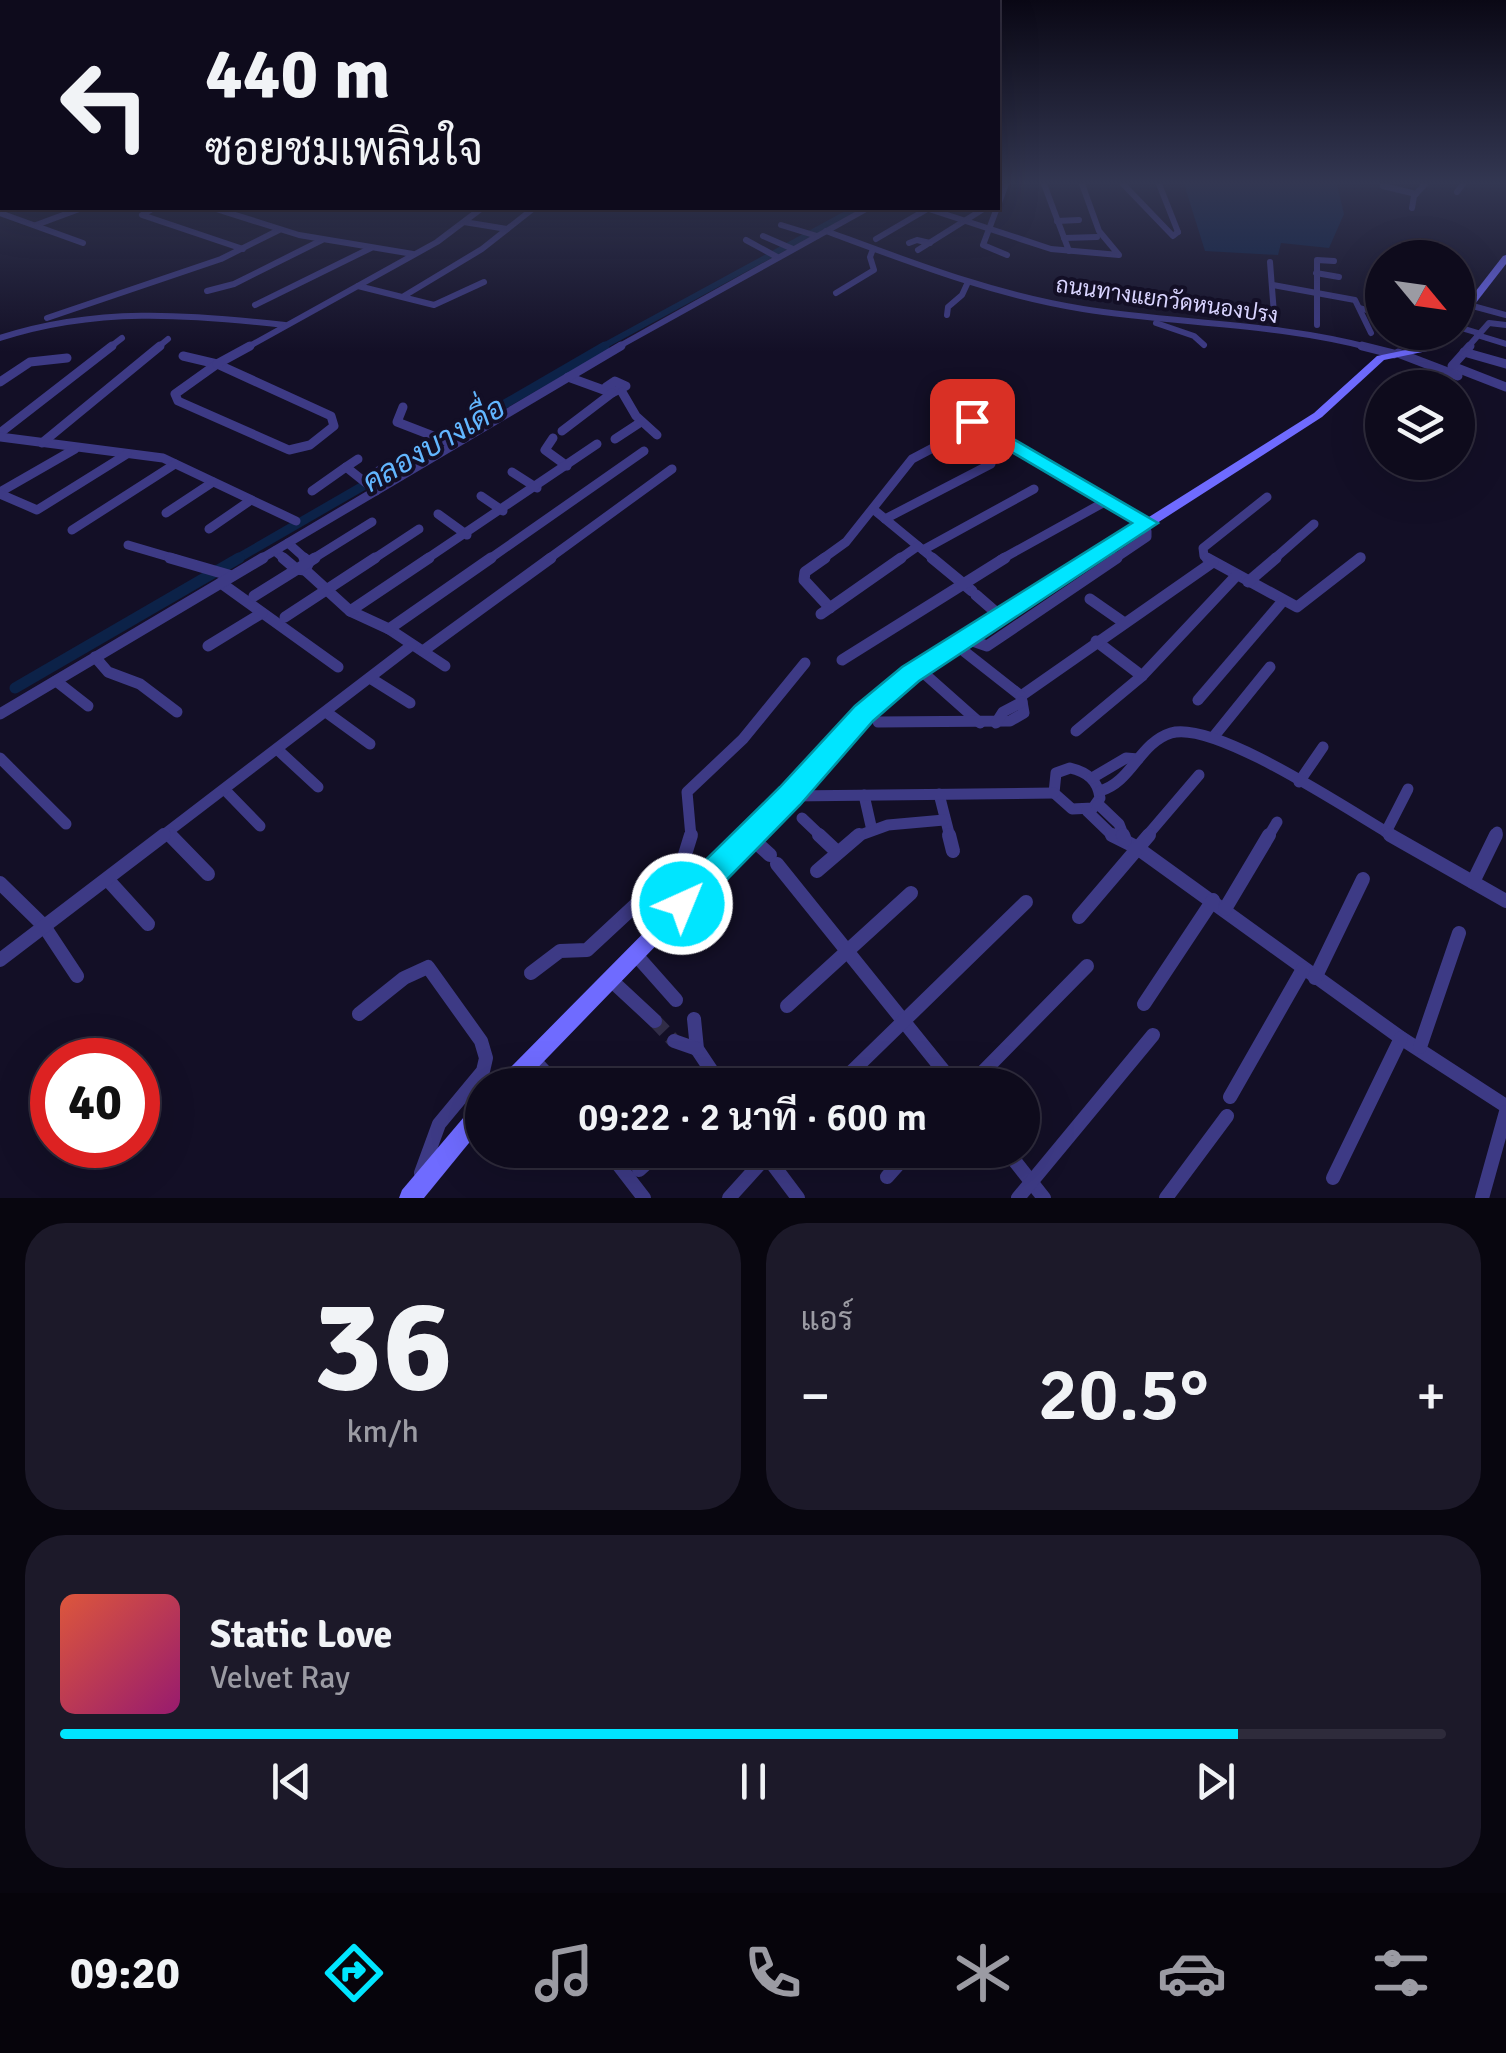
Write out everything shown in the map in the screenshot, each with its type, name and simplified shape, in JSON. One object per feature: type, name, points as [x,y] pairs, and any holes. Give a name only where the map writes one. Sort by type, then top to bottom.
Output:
[{"type":"street","points":[[74,240],[83,243]]},
{"type":"street","points":[[218,240],[243,248]]},
{"type":"street","points":[[0,338],[259,240]]},
{"type":"street","points":[[206,291],[234,284],[322,240],[414,254]]},
{"type":"street","points":[[183,356],[218,364],[331,416],[334,426],[308,446],[290,452],[174,398],[178,390],[218,364],[436,240]]},
{"type":"street","points":[[404,296],[490,240]]},
{"type":"street","points":[[746,240],[774,255]]},
{"type":"street","points":[[772,240],[789,247]]},
{"type":"street","points":[[0,714],[224,576],[288,543],[370,486],[568,377],[803,240]]},
{"type":"street","name":"ถนนทางแยกวัดหนองปรง","points":[[836,240],[876,246],[968,282],[1051,303],[1365,340]]},
{"type":"street","points":[[836,293],[870,274],[875,266],[872,260],[876,246],[884,240]]},
{"type":"street","points":[[918,250],[935,240]]},
{"type":"street","points":[[988,240],[985,248],[1008,256]]},
{"type":"street","points":[[1025,240],[1068,251],[1119,254],[1107,240]]},
{"type":"street","points":[[1065,240],[1068,251]]},
{"type":"street","points":[[909,243],[930,243]]},
{"type":"street","points":[[255,305],[372,248]]},
{"type":"street","points":[[1475,298],[1500,274],[1506,258]]},
{"type":"street","points":[[1317,324],[1314,292],[1318,259],[1334,261]]},
{"type":"street","points":[[1270,262],[1274,314]]},
{"type":"street","points":[[1316,273],[1339,278]]},
{"type":"street","points":[[357,286],[440,304],[484,282]]},
{"type":"street","points":[[947,315],[948,307],[962,295],[968,282]]},
{"type":"street","points":[[1273,285],[1352,299],[1365,321]]},
{"type":"street","points":[[117,314],[112,304],[119,294]]},
{"type":"street","points":[[1475,307],[1506,315]]},
{"type":"street","points":[[1360,308],[1365,309]]},
{"type":"street","points":[[29,328],[117,314],[171,312],[286,325]]},
{"type":"street","points":[[1136,316],[1194,336],[1204,345]]},
{"type":"street","points":[[1506,325],[1491,322],[1476,335],[1453,367],[1506,390]]},
{"type":"street","points":[[1476,335],[1506,344]]},
{"type":"street","points":[[0,435],[122,338]]},
{"type":"street","points":[[42,443],[168,339]]},
{"type":"street","name":"ถนนทางแยกวัดหนองปรง","points":[[1390,350],[1506,390]]},
{"type":"street","points":[[531,973],[560,951],[587,950],[649,916],[748,836],[790,796],[864,713],[910,674],[964,645],[986,646],[1076,589],[1144,525],[1286,438],[1318,415],[1381,358],[1415,350]]},
{"type":"street","points":[[1464,352],[1506,364]]},
{"type":"street","points":[[0,382],[30,362],[67,358]]},
{"type":"street","points":[[568,377],[590,387],[613,391],[657,436]]},
{"type":"street","points":[[562,431],[613,391]]},
{"type":"street","points":[[403,407],[397,422],[449,442]]},
{"type":"street","points":[[972,421],[1144,525]]},
{"type":"street","points":[[615,439],[641,422]]},
{"type":"street","points":[[0,435],[175,464],[296,520]]},
{"type":"street","points":[[553,438],[544,450],[567,466]]},
{"type":"street","points":[[948,440],[912,459],[846,542],[803,576],[825,611],[920,548],[1034,489]]},
{"type":"street","points":[[350,611],[598,444]]},
{"type":"street","points":[[0,493],[75,449]]},
{"type":"street","points":[[390,630],[644,451]]},
{"type":"street","points":[[0,493],[38,510],[128,454]]},
{"type":"street","points":[[312,490],[358,459]]},
{"type":"street","points":[[72,530],[175,464]]},
{"type":"street","points":[[885,518],[991,464]]},
{"type":"street","points":[[370,486],[386,465]]},
{"type":"street","points":[[346,466],[370,486]]},
{"type":"street","points":[[0,960],[370,678],[672,469]]},
{"type":"street","points":[[512,472],[537,488]]},
{"type":"street","points":[[166,513],[213,482]]},
{"type":"street","points":[[480,496],[503,511]]},
{"type":"street","points":[[1266,497],[1203,548],[1204,556],[1282,602],[1302,606],[1361,557]]},
{"type":"street","points":[[209,529],[251,500]]},
{"type":"street","points":[[842,660],[961,582],[1101,504]]},
{"type":"street","points":[[873,509],[985,602],[1076,589],[1123,622]]},
{"type":"street","points":[[438,514],[467,534]]},
{"type":"street","points":[[254,596],[372,522]]},
{"type":"street","points":[[1076,731],[1142,676],[1242,579],[1314,524]]},
{"type":"street","points":[[285,617],[419,529]]},
{"type":"street","points":[[288,543],[303,567]]},
{"type":"street","points":[[128,545],[224,576],[262,613],[338,666]]},
{"type":"street","points":[[275,551],[303,567],[350,611],[390,630],[444,666]]},
{"type":"street","points":[[1021,699],[1096,640],[1213,562]]},
{"type":"street","points":[[964,645],[985,602]]},
{"type":"street","points":[[1198,700],[1282,602]]},
{"type":"street","points":[[208,646],[262,613]]},
{"type":"street","points":[[1096,640],[1142,676]]},
{"type":"street","points":[[878,722],[980,724],[1020,716],[1024,709],[1021,699],[964,645]]},
{"type":"street","points":[[95,657],[108,672],[140,684],[177,712]]},
{"type":"street","points":[[523,1068],[637,956],[649,916],[693,846],[684,804],[687,792],[730,754],[805,664]]},
{"type":"street","points":[[1215,736],[1270,667]]},
{"type":"street","points":[[927,676],[980,724]]},
{"type":"street","points":[[370,678],[410,703]]},
{"type":"street","points":[[56,681],[88,706]]},
{"type":"street","points":[[326,712],[370,744]]},
{"type":"street","points":[[790,796],[1054,793],[1072,809],[1095,802],[1136,768],[1138,759],[1174,732],[1200,730],[1299,782],[1506,902]]},
{"type":"street","points":[[1299,782],[1322,747]]},
{"type":"street","points":[[278,750],[318,787]]},
{"type":"street","points":[[0,758],[66,824]]},
{"type":"street","points":[[1092,778],[1126,758],[1138,759]]},
{"type":"street","points":[[1054,793],[1053,779],[1062,770],[1078,769],[1092,778]]},
{"type":"street","points":[[1079,917],[1130,843],[1199,775]]},
{"type":"street","points":[[1092,778],[1095,802],[1117,840],[1130,843],[1219,904],[1309,973],[1506,1109],[1482,1198]]},
{"type":"street","points":[[1386,832],[1408,789]]},
{"type":"street","points":[[225,790],[260,826]]},
{"type":"street","points":[[939,794],[953,851]]},
{"type":"street","points":[[864,795],[871,826]]},
{"type":"street","points":[[802,818],[836,850]]},
{"type":"street","points":[[817,871],[836,850],[871,826],[944,820]]},
{"type":"street","points":[[1144,1004],[1276,822]]},
{"type":"street","points":[[1473,882],[1498,832]]},
{"type":"street","points":[[168,833],[208,874]]},
{"type":"street","points":[[748,836],[774,860],[942,1068]]},
{"type":"street","points":[[1230,1097],[1363,879]]},
{"type":"street","points":[[108,880],[148,924]]},
{"type":"street","points":[[0,883],[44,926],[77,976]]},
{"type":"street","points":[[786,1006],[911,894]]},
{"type":"street","points":[[855,1068],[1026,902]]},
{"type":"street","points":[[1420,1047],[1459,933]]},
{"type":"street","points":[[637,956],[676,1000]]},
{"type":"street","points":[[360,1014],[404,978],[428,966],[482,1041],[485,1066],[439,1124],[414,1194]]},
{"type":"street","points":[[987,1068],[1087,966]]},
{"type":"street","points":[[612,981],[655,1021]]},
{"type":"street","points":[[694,1019],[697,1049],[710,1068]]},
{"type":"street","points":[[1018,1198],[1152,1034]]},
{"type":"street","points":[[1334,1178],[1401,1038]]},
{"type":"street","points":[[674,1041],[697,1049]]},
{"type":"street","points":[[533,1058],[542,1068]]},
{"type":"street","points":[[1166,1198],[1226,1116]]},
{"type":"street","points":[[414,1194],[465,1132]]},
{"type":"street","points":[[621,1168],[644,1198]]},
{"type":"street","points":[[729,1198],[753,1168]]},
{"type":"street","points":[[775,1168],[798,1198]]},
{"type":"street","points":[[886,1177],[894,1168]]},
{"type":"street","points":[[1020,1168],[1044,1198]]},
{"type":"water","points":[[1202,240],[1333,240],[1329,248],[1281,243],[1278,255],[1205,251]]},
{"type":"waterway","name":"คลองบางเดื่อ","points":[[600,348],[798,240]]},
{"type":"waterway","name":"คลองบางเดื่อ","points":[[235,560],[605,346]]},
{"type":"waterway","name":"คลองบางเดื่อ","points":[[15,688],[239,558]]},
{"type":"tunnel","points":[[655,1021],[674,1041]]},
{"type":"route","points":[[682,904],[790,796],[864,713],[910,674],[1148,523],[972,421]]}]
